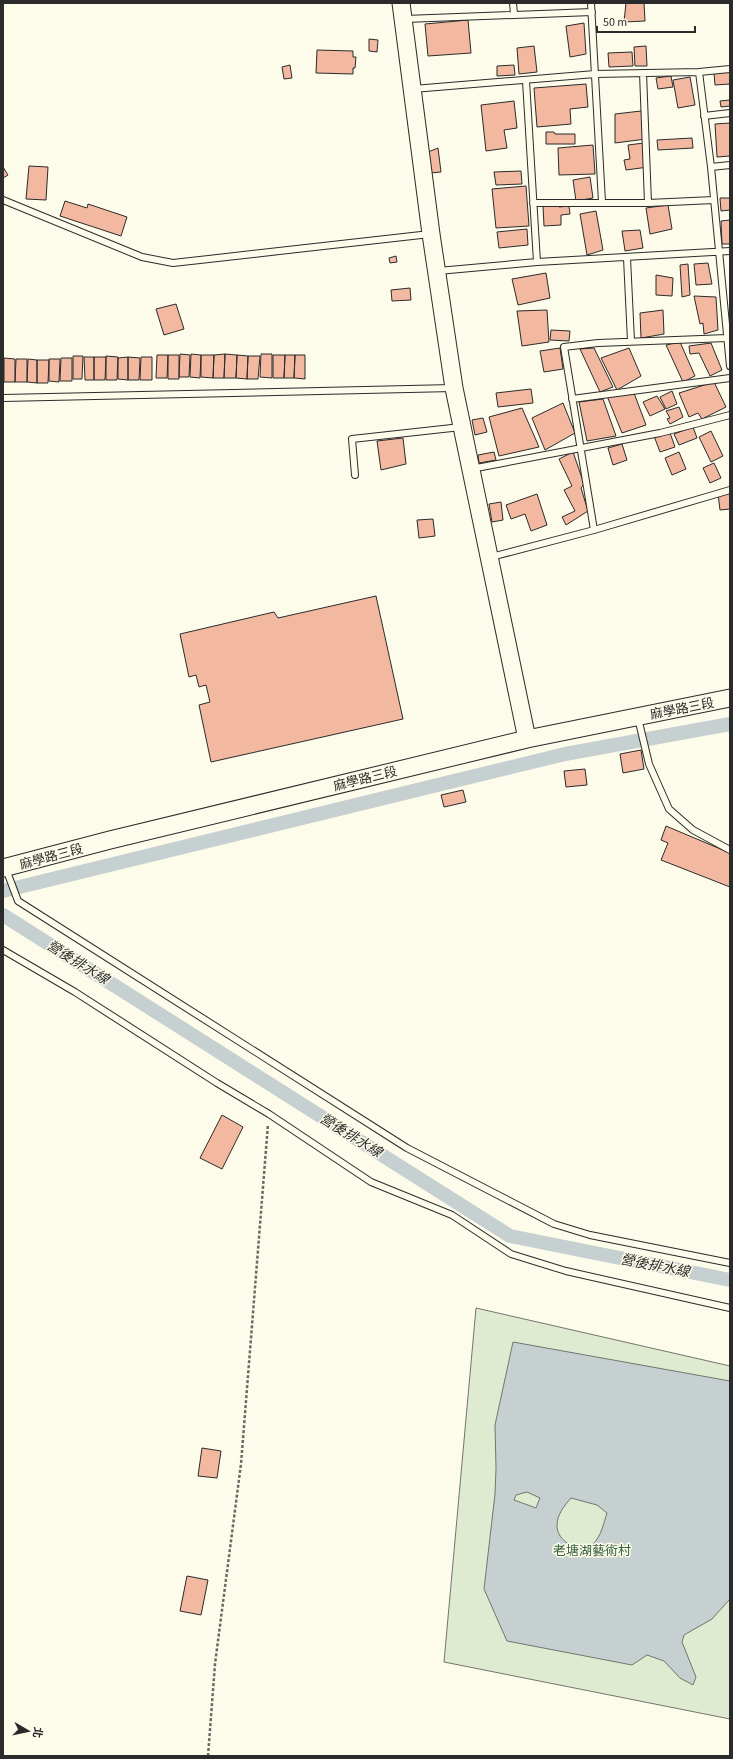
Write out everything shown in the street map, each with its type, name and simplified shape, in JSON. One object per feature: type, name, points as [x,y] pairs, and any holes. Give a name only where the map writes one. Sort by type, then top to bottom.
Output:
[{"type":"main road","points":[[402,11],[436,272],[454,388],[527,739]]},
{"type":"main road","name":"麻學路三段","points":[[4,868],[110,840],[527,739],[730,698]]},
{"type":"lane","points":[[513,3],[514,14]]},
{"type":"lane","points":[[591,3],[602,202]]},
{"type":"lane","points":[[402,11],[514,14],[592,12]]},
{"type":"lane","points":[[413,89],[526,81],[595,74],[699,72],[730,69]]},
{"type":"lane","points":[[699,72],[711,167],[730,366]]},
{"type":"lane","points":[[642,73],[648,202]]},
{"type":"lane","points":[[526,81],[537,262]]},
{"type":"lane","points":[[704,116],[730,113]]},
{"type":"lane","points":[[711,167],[730,165]]},
{"type":"lane","points":[[3,200],[142,257],[172,263],[431,234]]},
{"type":"lane","points":[[533,203],[714,200]]},
{"type":"lane","points":[[436,272],[537,262],[730,251]]},
{"type":"lane","points":[[627,258],[631,341]]},
{"type":"lane","points":[[594,530],[564,347],[631,341],[727,338]]},
{"type":"lane","points":[[572,399],[730,378]]},
{"type":"lane","points":[[3,398],[454,388]]},
{"type":"lane","points":[[470,470],[660,433],[730,415]]},
{"type":"lane","points":[[355,475],[352,439],[461,427]]},
{"type":"lane","points":[[489,558],[594,530],[730,490]]},
{"type":"lane","points":[[637,717],[649,764],[669,809],[693,830],[730,850]]},
{"type":"lane","points":[[4,868],[18,901],[407,1148],[554,1224],[590,1235],[730,1263]]},
{"type":"lane","points":[[3,950],[75,992],[217,1083],[269,1114],[371,1182],[452,1216],[511,1254],[566,1271],[730,1308]]},
{"type":"path","points":[[208,1756],[215,1664],[241,1464],[269,1114]]},
{"type":"green space","name":"老塘湖藝術村","points":[[476,1308],[730,1366],[730,1719],[444,1662]]},
{"type":"shaded area","name":"老塘湖藝術村","points":[[513,1342],[730,1381],[730,1599],[712,1619],[684,1635],[682,1642],[696,1677],[693,1685],[680,1678],[664,1661],[647,1655],[632,1665],[507,1641],[484,1589],[495,1494],[495,1425]],"holes":[[[527,1492],[540,1498],[536,1508],[514,1500],[516,1495]],[[571,1498],[597,1505],[607,1513],[596,1541],[588,1547],[582,1548],[570,1545],[560,1536],[558,1531],[557,1521],[563,1507]]]},
{"type":"building","points":[[626,3],[644,3],[645,21],[624,22]]},
{"type":"building","points":[[468,20],[471,53],[428,56],[425,24]]},
{"type":"building","points":[[584,23],[586,54],[570,57],[566,26]]},
{"type":"building","points":[[369,39],[378,40],[377,52],[369,51]]},
{"type":"building","points":[[534,46],[537,72],[519,74],[517,48]]},
{"type":"building","points":[[646,46],[647,66],[635,66],[634,47]]},
{"type":"building","points":[[317,50],[353,51],[353,57],[356,57],[353,74],[316,73]]},
{"type":"building","points":[[632,52],[633,66],[609,67],[608,53]]},
{"type":"building","points":[[290,65],[292,78],[284,79],[282,67]]},
{"type":"building","points":[[514,65],[515,75],[497,76],[497,66]]},
{"type":"building","points":[[730,71],[730,84],[715,85],[714,73]]},
{"type":"building","points":[[671,76],[673,87],[658,89],[656,78]]},
{"type":"building","points":[[690,77],[695,105],[678,108],[673,80]]},
{"type":"building","points":[[586,84],[588,107],[570,109],[571,124],[537,127],[534,88]]},
{"type":"building","points":[[730,100],[730,106],[721,107],[720,101]]},
{"type":"building","points":[[514,101],[517,128],[504,130],[507,148],[486,151],[481,105]]},
{"type":"building","points":[[641,111],[646,139],[615,143],[615,114]]},
{"type":"building","points":[[730,123],[730,156],[717,157],[715,124]]},
{"type":"building","points":[[546,132],[554,132],[555,134],[575,134],[575,144],[546,144]]},
{"type":"building","points":[[692,138],[693,148],[658,150],[657,140]]},
{"type":"building","points":[[644,143],[648,167],[626,170],[624,160],[630,159],[628,145]]},
{"type":"building","points":[[593,145],[595,174],[559,175],[558,148]]},
{"type":"building","points":[[438,148],[441,172],[430,173],[428,152]]},
{"type":"building","points":[[29,166],[48,167],[46,200],[26,199]]},
{"type":"building","points":[[3,167],[8,175],[3,178]]},
{"type":"building","points":[[521,171],[522,184],[496,185],[494,172]]},
{"type":"building","points":[[590,177],[593,198],[576,201],[573,180]]},
{"type":"building","points":[[526,186],[529,226],[496,228],[492,189]]},
{"type":"building","points":[[720,198],[730,198],[730,210],[721,211]]},
{"type":"building","points":[[65,201],[87,208],[88,204],[127,217],[121,236],[60,216]]},
{"type":"building","points":[[559,205],[559,207],[569,206],[570,214],[561,215],[561,225],[544,226],[543,206]]},
{"type":"building","points":[[668,205],[672,229],[650,234],[646,208]]},
{"type":"building","points":[[596,211],[603,250],[587,255],[580,214]]},
{"type":"building","points":[[730,220],[730,244],[722,244],[721,221]]},
{"type":"building","points":[[527,229],[528,245],[499,248],[497,232]]},
{"type":"building","points":[[640,230],[643,248],[625,251],[622,231]]},
{"type":"building","points":[[396,256],[397,262],[390,263],[389,258]]},
{"type":"building","points":[[708,263],[712,284],[696,285],[694,264]]},
{"type":"building","points":[[688,264],[690,295],[682,297],[680,265]]},
{"type":"building","points":[[546,273],[550,298],[518,305],[512,279]]},
{"type":"building","points":[[656,275],[673,278],[672,296],[656,295]]},
{"type":"building","points":[[410,288],[411,300],[392,301],[391,290]]},
{"type":"building","points":[[694,296],[716,297],[718,330],[704,334],[703,323],[700,324]]},
{"type":"building","points":[[176,304],[184,329],[164,335],[156,309]]},
{"type":"building","points":[[547,310],[549,342],[522,346],[517,311]]},
{"type":"building","points":[[663,310],[664,334],[641,338],[640,313]]},
{"type":"building","points":[[551,330],[570,331],[569,341],[550,340]]},
{"type":"building","points":[[680,342],[695,376],[683,382],[666,345]]},
{"type":"building","points":[[711,343],[722,370],[710,376],[699,353],[690,354],[689,346]]},
{"type":"building","points":[[560,348],[563,369],[544,372],[540,351]]},
{"type":"building","points":[[594,348],[613,387],[600,392],[580,349]]},
{"type":"building","points":[[629,348],[641,376],[617,390],[601,358]]},
{"type":"building","points":[[180,354],[190,355],[189,377],[179,377]]},
{"type":"building","points":[[191,354],[201,355],[200,378],[190,377]]},
{"type":"building","points":[[225,354],[224,378],[213,378],[214,355]]},
{"type":"building","points":[[225,354],[237,355],[236,378],[224,378]]},
{"type":"building","points":[[261,354],[272,354],[272,378],[260,377]]},
{"type":"building","points":[[157,355],[168,355],[167,378],[156,378]]},
{"type":"building","points":[[168,355],[179,355],[179,379],[168,379]]},
{"type":"building","points":[[201,355],[214,355],[213,378],[201,377]]},
{"type":"building","points":[[237,355],[248,356],[247,379],[236,378]]},
{"type":"building","points":[[273,355],[285,355],[284,378],[273,378]]},
{"type":"building","points":[[285,355],[295,355],[294,378],[284,378]]},
{"type":"building","points":[[295,355],[305,355],[305,379],[294,378]]},
{"type":"building","points":[[73,356],[83,356],[82,379],[73,379]]},
{"type":"building","points":[[106,356],[118,357],[117,380],[106,380]]},
{"type":"building","points":[[248,356],[260,356],[258,379],[247,379]]},
{"type":"building","points":[[84,357],[94,357],[94,380],[85,380]]},
{"type":"building","points":[[94,357],[106,357],[105,380],[94,380]]},
{"type":"building","points":[[128,357],[128,380],[118,379],[118,358]]},
{"type":"building","points":[[128,357],[140,358],[139,380],[128,380]]},
{"type":"building","points":[[141,357],[152,357],[152,380],[140,380]]},
{"type":"building","points":[[4,358],[15,359],[15,382],[4,382]]},
{"type":"building","points":[[61,358],[72,358],[72,381],[60,381]]},
{"type":"building","points":[[16,359],[27,359],[27,382],[15,382]]},
{"type":"building","points":[[28,359],[37,360],[37,383],[27,382]]},
{"type":"building","points":[[49,359],[60,359],[59,382],[49,381]]},
{"type":"building","points":[[37,360],[49,360],[48,383],[37,383]]},
{"type":"building","points":[[714,382],[726,407],[702,419],[698,413],[689,417],[679,393]]},
{"type":"building","points":[[531,389],[533,403],[498,407],[496,393]]},
{"type":"building","points":[[672,391],[677,404],[666,409],[660,397]]},
{"type":"building","points":[[634,393],[646,425],[622,433],[607,396]]},
{"type":"building","points":[[657,396],[665,409],[650,416],[643,402]]},
{"type":"building","points":[[603,399],[616,436],[587,441],[579,402]]},
{"type":"building","points":[[563,403],[575,433],[545,450],[532,418]]},
{"type":"building","points":[[679,407],[683,417],[670,424],[667,419],[670,418],[666,411]]},
{"type":"building","points":[[522,408],[539,447],[499,456],[489,417]]},
{"type":"building","points":[[483,418],[487,432],[475,435],[472,420]]},
{"type":"building","points":[[693,427],[697,438],[679,445],[674,434]]},
{"type":"building","points":[[669,430],[675,447],[660,452],[654,436]]},
{"type":"building","points":[[711,431],[723,456],[711,462],[699,437]]},
{"type":"building","points":[[403,438],[406,464],[381,470],[377,441]]},
{"type":"building","points":[[622,444],[627,460],[613,465],[608,448]]},
{"type":"building","points":[[494,452],[496,460],[479,463],[478,455]]},
{"type":"building","points":[[573,452],[584,484],[581,488],[588,511],[566,525],[562,517],[575,511],[564,490],[572,486],[559,459]]},
{"type":"building","points":[[679,452],[686,469],[672,475],[665,458]]},
{"type":"building","points":[[714,463],[721,478],[710,483],[703,468]]},
{"type":"building","points":[[730,493],[730,509],[720,510],[718,494]]},
{"type":"building","points":[[537,494],[547,525],[531,531],[525,514],[511,519],[506,505]]},
{"type":"building","points":[[501,502],[503,520],[492,522],[489,504]]},
{"type":"building","points":[[433,519],[435,536],[419,538],[417,520]]},
{"type":"building","points":[[376,596],[403,719],[211,762],[199,705],[210,702],[206,685],[199,687],[196,675],[189,677],[180,634],[274,612],[278,618]]},
{"type":"building","points":[[641,750],[644,769],[623,773],[620,754]]},
{"type":"building","points":[[585,769],[587,785],[566,787],[564,771]]},
{"type":"building","points":[[463,790],[466,802],[444,807],[441,795]]},
{"type":"building","points":[[666,826],[730,853],[730,887],[661,860],[668,843],[661,840]]},
{"type":"building","points":[[222,1115],[243,1127],[222,1169],[200,1158]]},
{"type":"building","points":[[202,1448],[221,1451],[217,1478],[198,1476]]},
{"type":"building","points":[[187,1576],[208,1580],[201,1615],[180,1611]]},
{"type":"waterway","points":[[3,891],[565,754],[730,724]]},
{"type":"waterway","name":"營後排水線","points":[[3,915],[510,1236],[730,1280]]}]
